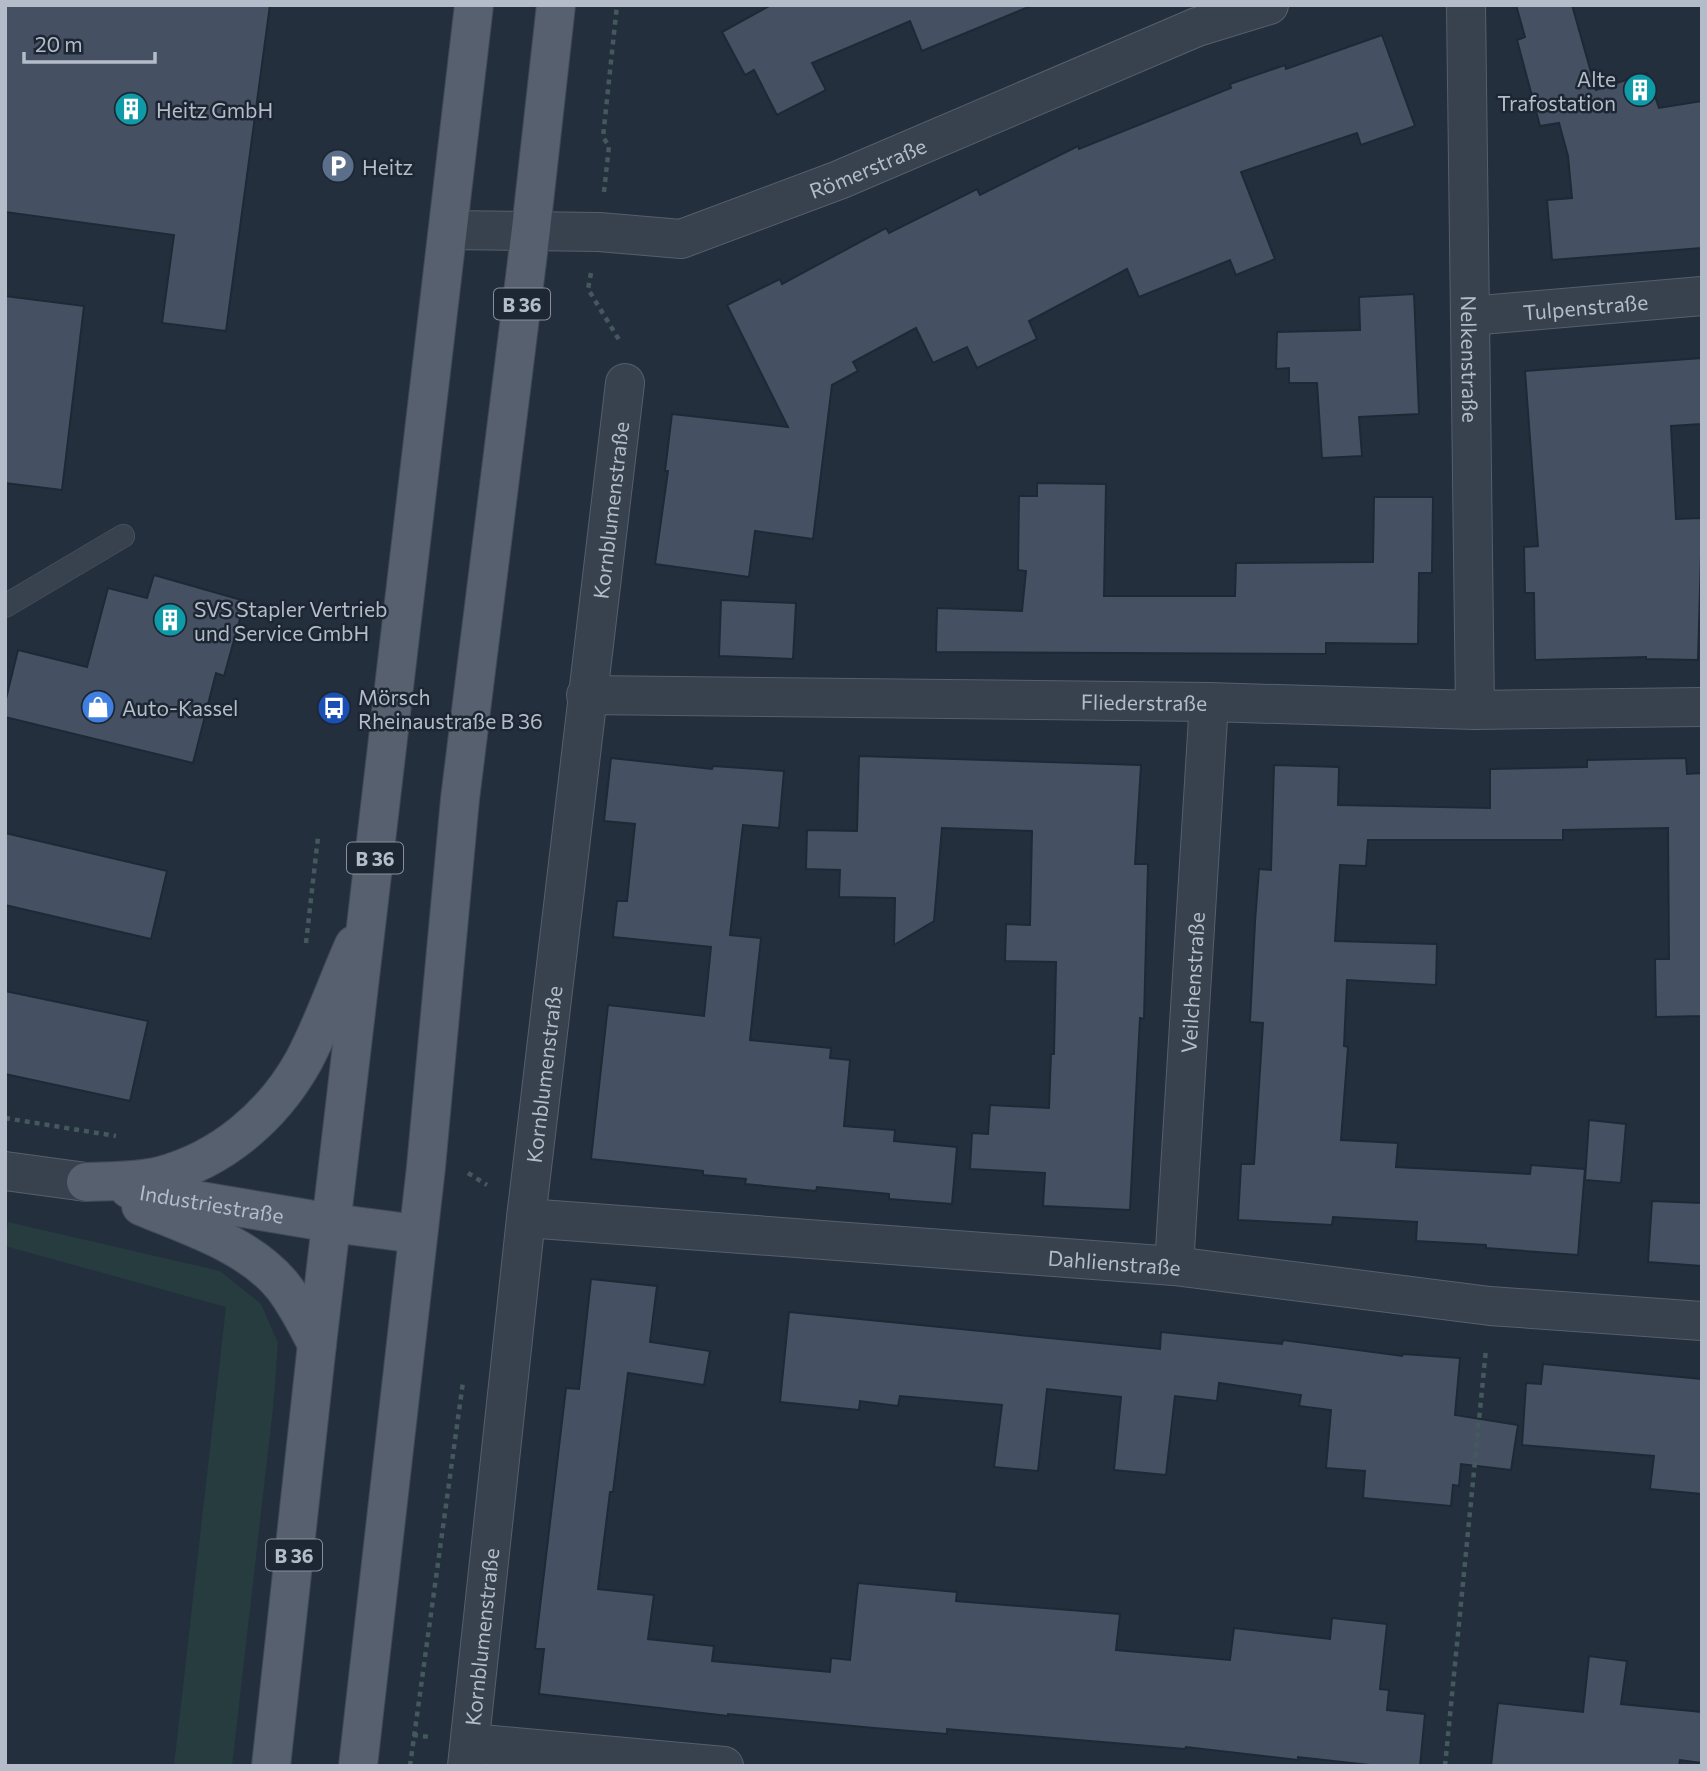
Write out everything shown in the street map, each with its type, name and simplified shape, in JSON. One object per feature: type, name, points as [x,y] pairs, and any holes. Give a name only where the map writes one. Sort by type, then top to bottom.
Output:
[{"type":"main road","name":"B 36","points":[[271,1766],[317,1344],[474,5]]},
{"type":"main road","name":"B 36","points":[[358,1766],[426,1167],[460,799],[556,5]]},
{"type":"main road","points":[[86,1182],[138,1180],[187,1167],[213,1155],[254,1125],[289,1084],[303,1061],[370,907]]},
{"type":"main road","name":"Industriestraße","points":[[86,1182],[332,1223],[418,1234]]},
{"type":"main road","points":[[86,1182],[233,1247],[267,1270],[282,1286],[317,1344]]},
{"type":"street","name":"Römerstraße","points":[[449,230],[531,229],[681,239],[839,180],[1193,16],[1269,5]]},
{"type":"street","name":"Nelkenstraße","points":[[1466,5],[1475,710]]},
{"type":"street","name":"Tulpenstraße","points":[[1470,316],[1702,296]]},
{"type":"street","name":"Kornblumenstraße","points":[[468,1754],[526,1218],[625,383]]},
{"type":"street","name":"Fliederstraße","points":[[586,695],[1209,702],[1475,710],[1702,707]]},
{"type":"street","name":"Veilchenstraße","points":[[1174,1266],[1209,702]]},
{"type":"street","name":"Industriestraße","points":[[5,1171],[86,1182]]},
{"type":"street","name":"Dahlienstraße","points":[[526,1218],[1174,1266],[1490,1306],[1702,1321]]},
{"type":"street","points":[[468,1754],[724,1766]]},
{"type":"lane","points":[[5,606],[123,536]]},
{"type":"path","points":[[617,5],[603,137],[609,146],[599,232],[588,289],[630,357],[625,383]]},
{"type":"path","points":[[5,1118],[122,1137]]},
{"type":"path","points":[[1445,1766],[1490,1306]]},
{"type":"path","points":[[410,1766],[463,1380]]},
{"type":"green space","points":[[8,1222],[220,1271],[261,1304],[278,1343],[232,1766],[174,1766],[226,1307],[5,1246]]},
{"type":"building","name":"Heitz GmbH","points":[[5,5],[270,5],[226,331],[162,323],[174,235],[5,212]]},
{"type":"building","points":[[771,5],[1031,6],[922,51],[910,21],[812,63],[826,90],[777,115],[754,70],[745,75],[722,32]]},
{"type":"building","points":[[1516,5],[1572,5],[1596,90],[1647,73],[1659,108],[1702,101],[1702,248],[1552,260],[1547,200],[1572,198],[1568,156],[1559,123],[1540,126],[1517,40],[1525,37]]},
{"type":"building","points":[[1382,35],[1415,126],[1361,145],[1357,133],[1241,172],[1275,259],[1236,275],[1230,260],[1139,297],[1127,269],[1029,321],[1037,339],[977,368],[967,347],[933,363],[916,328],[853,362],[858,371],[832,385],[813,539],[755,531],[749,577],[655,564],[668,471],[665,471],[672,414],[788,427],[727,305],[780,279],[782,284],[886,228],[889,233],[977,189],[980,195],[1078,146],[1079,149],[1231,88],[1230,84],[1285,65],[1286,69]]},
{"type":"building","points":[[1414,294],[1419,414],[1359,417],[1362,456],[1322,458],[1317,383],[1289,383],[1289,368],[1276,369],[1277,332],[1360,330],[1359,297]]},
{"type":"building","points":[[5,296],[84,306],[62,490],[5,483]]},
{"type":"building","points":[[1702,358],[1702,424],[1671,426],[1676,519],[1702,518],[1698,660],[1646,657],[1535,660],[1534,593],[1525,593],[1524,547],[1538,546],[1525,371]]},
{"type":"building","points":[[1037,483],[1106,484],[1104,596],[1235,596],[1236,563],[1373,562],[1374,497],[1433,497],[1432,573],[1419,573],[1418,644],[1326,643],[1326,654],[936,652],[937,608],[1022,611],[1026,571],[1018,570],[1019,496],[1037,496]]},
{"type":"building","points":[[154,575],[245,601],[224,676],[216,673],[193,763],[5,717],[5,703],[18,650],[87,667],[108,588],[147,598]]},
{"type":"building","points":[[721,600],[796,603],[793,659],[719,656]]},
{"type":"building","points":[[859,756],[1141,765],[1135,864],[1148,864],[1144,1019],[1140,1018],[1130,1210],[1043,1206],[1045,1173],[970,1169],[972,1133],[988,1134],[990,1105],[1049,1108],[1051,1054],[1054,1054],[1056,962],[1005,961],[1006,924],[1030,925],[1032,831],[942,828],[934,921],[894,945],[895,898],[839,897],[840,870],[806,869],[807,830],[857,831]]},
{"type":"building","points":[[611,758],[712,769],[713,766],[784,771],[779,828],[743,825],[730,935],[761,938],[750,1040],[831,1048],[830,1058],[850,1060],[844,1126],[895,1130],[894,1141],[957,1147],[952,1204],[889,1199],[889,1194],[817,1187],[816,1191],[745,1184],[746,1179],[703,1175],[703,1171],[591,1159],[608,1005],[704,1016],[711,947],[613,937],[617,901],[627,901],[635,824],[604,821]]},
{"type":"building","points":[[1686,758],[1687,774],[1702,773],[1702,1016],[1656,1017],[1655,959],[1669,959],[1668,828],[1563,830],[1563,840],[1368,840],[1366,866],[1340,865],[1335,941],[1437,944],[1436,985],[1347,980],[1344,1046],[1348,1047],[1341,1140],[1398,1143],[1396,1167],[1530,1174],[1531,1165],[1585,1169],[1578,1255],[1416,1241],[1417,1222],[1333,1217],[1332,1225],[1238,1220],[1241,1164],[1254,1164],[1263,1023],[1250,1022],[1255,922],[1259,869],[1271,870],[1274,765],[1339,767],[1338,805],[1490,808],[1490,769],[1587,767],[1587,760]]},
{"type":"building","points":[[5,833],[167,871],[151,939],[5,905]]},
{"type":"building","points":[[5,991],[148,1021],[130,1101],[5,1074]]},
{"type":"building","points":[[1589,1120],[1626,1124],[1621,1183],[1585,1180]]},
{"type":"building","points":[[1652,1201],[1702,1203],[1702,1266],[1648,1262]]},
{"type":"building","points":[[591,1279],[657,1286],[650,1342],[710,1351],[704,1385],[628,1373],[598,1589],[654,1595],[648,1639],[714,1646],[712,1661],[830,1672],[831,1658],[850,1660],[858,1583],[957,1592],[956,1601],[1120,1614],[1116,1650],[1230,1660],[1234,1628],[1330,1639],[1332,1618],[1387,1624],[1380,1689],[1389,1690],[1387,1710],[1425,1714],[1420,1766],[1379,1766],[1298,1757],[1298,1760],[1186,1747],[947,1729],[947,1734],[728,1716],[539,1694],[544,1649],[535,1649],[566,1388],[579,1389]]},
{"type":"building","points":[[789,1312],[1160,1349],[1161,1332],[1282,1344],[1283,1340],[1402,1356],[1460,1358],[1455,1415],[1518,1425],[1511,1470],[1461,1464],[1459,1486],[1453,1485],[1451,1506],[1363,1498],[1365,1471],[1326,1468],[1331,1410],[1299,1406],[1301,1395],[1219,1383],[1217,1401],[1175,1396],[1166,1475],[1114,1470],[1121,1397],[1047,1389],[1038,1471],[994,1467],[1002,1405],[900,1396],[898,1406],[860,1401],[859,1410],[780,1402]]},
{"type":"building","points":[[1543,1364],[1702,1379],[1702,1494],[1650,1489],[1654,1456],[1522,1445],[1526,1383],[1541,1384]]},
{"type":"building","points":[[1589,1656],[1627,1661],[1621,1704],[1702,1712],[1702,1763],[1680,1760],[1679,1766],[1491,1766],[1498,1703],[1583,1712]]},
{"type":"place","name":"Alte Trafostation","points":[[1640,90]]},
{"type":"place","name":"Heitz GmbH","points":[[131,109]]},
{"type":"place","name":"Heitz","points":[[338,166]]},
{"type":"place","name":"SVS Stapler Vertrieb und Service GmbH","points":[[170,620]]},
{"type":"place","name":"Auto-Kassel","points":[[98,707]]},
{"type":"place","name":"Mörsch Rheinaustraße B 36","points":[[334,708]]}]
